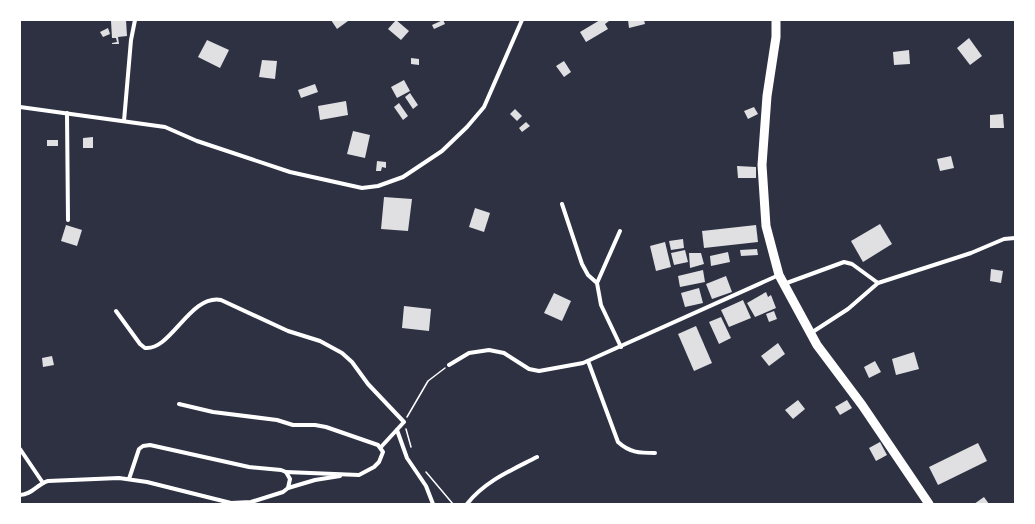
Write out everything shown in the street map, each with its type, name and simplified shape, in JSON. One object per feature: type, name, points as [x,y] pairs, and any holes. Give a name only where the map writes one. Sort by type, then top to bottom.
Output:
[{"type":"main road","points":[[776,20],[776,37],[767,96],[762,164],[766,226],[779,275],[811,333],[929,504]]},
{"type":"street","points":[[124,121],[131,40],[135,20]]},
{"type":"street","points":[[20,107],[165,127],[197,141],[290,172],[362,188],[378,186],[403,177],[442,151],[467,127],[484,107],[522,20]]},
{"type":"street","points":[[66,113],[68,220]]},
{"type":"street","points":[[562,204],[582,264],[588,275],[597,282]]},
{"type":"street","points":[[620,231],[597,282],[601,305],[621,347]]},
{"type":"street","points":[[811,333],[848,309],[878,283],[971,253],[1004,239],[1015,238]]},
{"type":"street","points":[[784,284],[844,262],[852,264],[878,283]]},
{"type":"street","points":[[448,365],[470,353],[489,350],[504,353],[529,369],[539,371],[564,368],[588,361],[621,347],[779,275]]},
{"type":"street","points":[[116,311],[140,344],[150,348],[156,346],[200,305],[214,299],[220,300],[288,331],[320,341],[342,353],[352,362],[368,384],[404,422],[381,447]]},
{"type":"street","points":[[588,361],[618,442],[625,448],[636,453],[655,454]]},
{"type":"street","points":[[179,404],[213,412],[277,420],[293,425],[315,425],[326,427],[367,440],[381,447]]},
{"type":"street","points":[[398,430],[407,458],[426,486],[433,504]]},
{"type":"street","points":[[129,479],[140,449],[143,446],[150,445],[249,467],[281,470],[286,472],[359,475],[374,467],[382,456],[381,447]]},
{"type":"street","points":[[20,449],[43,483]]},
{"type":"street","points":[[467,504],[474,494],[537,457]]},
{"type":"street","points":[[286,472],[290,479],[288,488]]},
{"type":"street","points":[[20,496],[29,494],[48,481],[119,478],[147,482],[232,503],[251,502],[283,492],[288,488],[316,480],[351,474]]},
{"type":"path","points":[[412,451],[404,422],[428,381],[448,365]]},
{"type":"path","points":[[424,470],[453,504]]},
{"type":"building","points":[[126,20],[127,36],[118,37],[119,44],[112,44],[117,42],[116,38],[112,38],[111,21]]},
{"type":"building","points":[[331,20],[347,20],[348,21],[337,29]]},
{"type":"building","points":[[396,20],[409,31],[401,40],[388,29]]},
{"type":"building","points":[[443,20],[445,24],[434,29],[432,25]]},
{"type":"building","points":[[600,20],[609,21],[605,24],[608,29],[586,42],[580,32]]},
{"type":"building","points":[[628,20],[644,20],[645,24],[629,28]]},
{"type":"building","points":[[108,28],[110,34],[103,37],[100,32]]},
{"type":"building","points":[[969,38],[982,56],[970,65],[957,48]]},
{"type":"building","points":[[207,40],[229,50],[220,68],[198,57]]},
{"type":"building","points":[[909,50],[910,64],[894,65],[893,52]]},
{"type":"building","points":[[411,58],[419,59],[419,65],[411,64]]},
{"type":"building","points":[[262,60],[277,61],[275,79],[259,77]]},
{"type":"building","points":[[564,61],[571,72],[564,77],[556,66]]},
{"type":"building","points":[[404,80],[410,91],[397,98],[391,87]]},
{"type":"building","points":[[315,84],[318,92],[301,98],[298,90]]},
{"type":"building","points":[[410,93],[418,105],[413,109],[405,97]]},
{"type":"building","points":[[346,101],[348,115],[320,120],[318,106]]},
{"type":"building","points":[[399,103],[408,116],[403,120],[394,107]]},
{"type":"building","points":[[754,107],[758,114],[748,119],[744,111]]},
{"type":"building","points":[[515,109],[522,116],[517,121],[510,114]]},
{"type":"building","points":[[1003,114],[1004,128],[990,128],[990,115]]},
{"type":"building","points":[[526,122],[530,126],[522,132],[519,128]]},
{"type":"building","points":[[353,131],[370,135],[365,158],[347,154]]},
{"type":"building","points":[[93,137],[93,148],[83,148],[83,138]]},
{"type":"building","points":[[47,140],[58,140],[58,146],[47,146]]},
{"type":"building","points":[[951,156],[954,168],[940,171],[937,159]]},
{"type":"building","points":[[377,161],[386,162],[386,168],[382,167],[381,171],[376,171]]},
{"type":"building","points":[[737,166],[756,167],[756,178],[738,178]]},
{"type":"building","points":[[384,197],[412,199],[408,231],[381,229]]},
{"type":"building","points":[[475,208],[490,213],[484,232],[469,227]]},
{"type":"building","points":[[880,224],[892,244],[863,262],[851,241]]},
{"type":"building","points":[[66,225],[82,230],[77,246],[61,241]]},
{"type":"building","points":[[756,225],[758,242],[704,248],[702,231]]},
{"type":"building","points":[[683,239],[684,248],[671,250],[669,241]]},
{"type":"building","points":[[665,242],[671,267],[656,271],[650,246]]},
{"type":"building","points":[[757,249],[758,255],[741,256],[740,250]]},
{"type":"building","points":[[685,250],[688,262],[674,265],[671,253]]},
{"type":"building","points":[[728,252],[730,262],[711,266],[710,256]]},
{"type":"building","points":[[689,253],[701,253],[704,264],[690,268]]},
{"type":"building","points":[[991,269],[1003,271],[1001,283],[990,281]]},
{"type":"building","points":[[703,270],[705,282],[680,287],[678,276]]},
{"type":"building","points":[[726,276],[732,292],[712,299],[706,284]]},
{"type":"building","points":[[699,288],[703,303],[685,307],[681,293]]},
{"type":"building","points":[[766,292],[768,297],[771,295],[776,308],[755,317],[747,303]]},
{"type":"building","points":[[554,293],[571,301],[562,321],[544,313]]},
{"type":"building","points":[[743,300],[751,318],[729,327],[721,310]]},
{"type":"building","points":[[404,306],[431,309],[429,331],[402,328]]},
{"type":"building","points":[[774,311],[777,319],[769,322],[766,314]]},
{"type":"building","points":[[721,317],[731,338],[719,344],[709,322]]},
{"type":"building","points":[[696,326],[712,363],[694,371],[678,334]]},
{"type":"building","points":[[778,343],[785,354],[769,366],[761,356]]},
{"type":"building","points":[[914,352],[919,369],[896,375],[892,359]]},
{"type":"building","points":[[52,356],[54,365],[43,367],[42,358]]},
{"type":"building","points":[[875,361],[881,372],[869,378],[864,367]]},
{"type":"building","points":[[798,400],[805,409],[793,419],[785,410]]},
{"type":"building","points":[[847,400],[852,408],[840,415],[835,407]]},
{"type":"building","points":[[880,442],[887,455],[876,461],[869,448]]},
{"type":"building","points":[[978,443],[987,461],[938,485],[929,467]]},
{"type":"building","points":[[984,497],[989,504],[974,504]]}]
